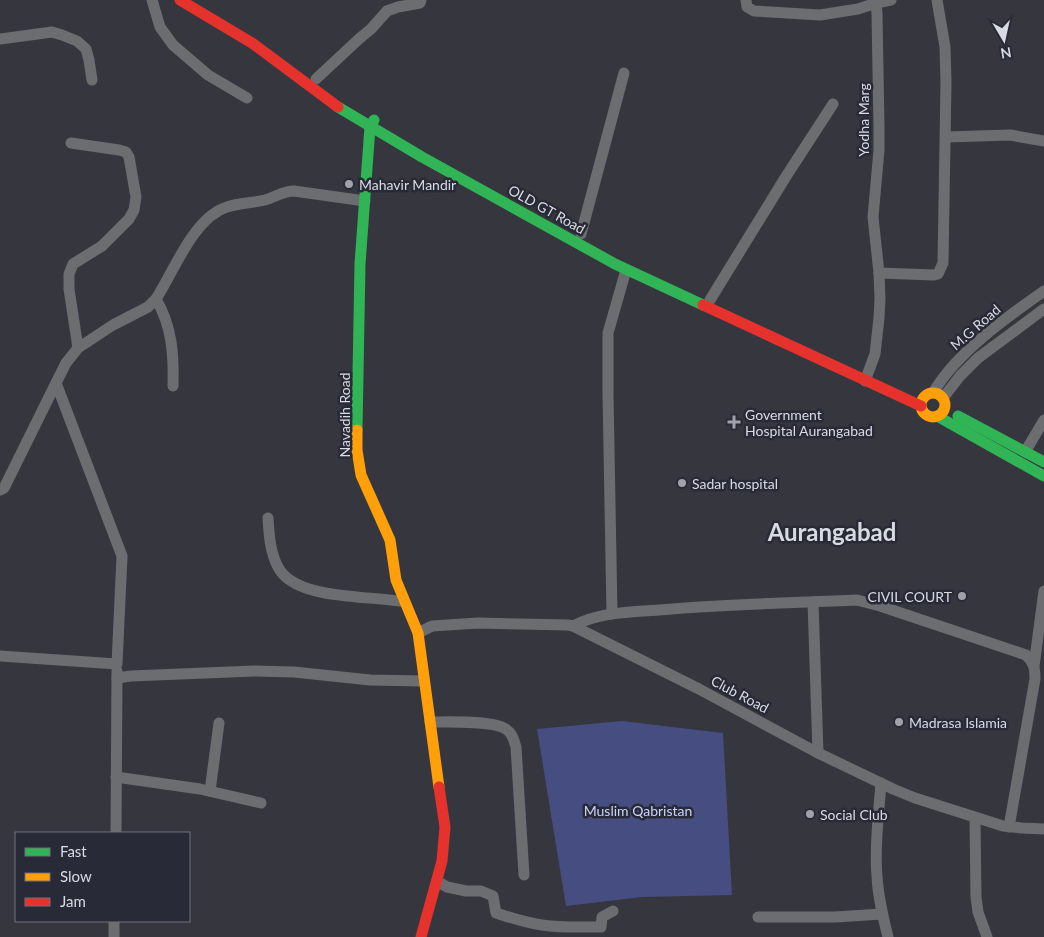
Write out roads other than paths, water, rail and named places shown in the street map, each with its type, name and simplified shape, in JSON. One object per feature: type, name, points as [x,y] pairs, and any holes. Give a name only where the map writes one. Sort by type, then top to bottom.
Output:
[{"type":"main road","name":"OLD GT Road","points":[[180,0],[252,43],[340,109],[373,123],[425,150],[618,255],[867,378]]},
{"type":"main road","name":"OLD GT Road","points":[[198,0],[258,36],[373,123],[422,157],[626,270],[867,378],[934,403],[1044,476]]},
{"type":"main road","name":"Navadih Road","points":[[373,123],[360,264],[357,450],[361,475],[390,540],[396,580],[418,633],[445,827],[442,861],[420,937]]},
{"type":"main road","points":[[934,403],[1044,462]]},
{"type":"street","points":[[152,0],[160,27],[172,45],[208,75],[248,98]]},
{"type":"street","points":[[316,79],[371,29],[387,11],[420,2],[421,0]]},
{"type":"street","points":[[746,0],[747,7],[754,11],[820,15],[858,9],[891,0]]},
{"type":"street","points":[[879,273],[934,276],[938,274],[943,263],[946,82],[945,47],[937,0]]},
{"type":"street","name":"Yodha Marg","points":[[867,378],[875,354],[880,298],[873,216],[880,126],[876,3]]},
{"type":"street","points":[[0,39],[52,32],[77,41],[86,49],[92,80]]},
{"type":"street","points":[[580,234],[624,72]]},
{"type":"street","points":[[710,300],[833,104]]},
{"type":"street","points":[[946,137],[1010,136],[1044,141]]},
{"type":"street","points":[[71,143],[126,152],[129,157],[136,197],[134,210],[129,218],[102,246],[73,264],[69,274],[69,289],[78,348]]},
{"type":"street","points":[[0,490],[4,488],[66,363],[78,348],[113,325],[148,307],[156,299],[191,238],[209,216],[228,206],[266,200],[287,191],[365,201]]},
{"type":"street","points":[[612,614],[608,333],[626,270]]},
{"type":"street","name":"M.G Road","points":[[934,403],[941,380],[971,348],[1044,291]]},
{"type":"street","points":[[156,299],[162,309],[172,343],[173,386]]},
{"type":"street","name":"M.G Road","points":[[934,403],[978,358],[1044,309]]},
{"type":"street","points":[[56,383],[122,556],[117,664],[116,832]]},
{"type":"street","points":[[1025,452],[1044,420]]},
{"type":"street","points":[[268,518],[269,536],[274,557],[278,569],[287,578],[302,586],[320,592],[404,602]]},
{"type":"street","points":[[1009,827],[1035,679],[1034,666],[1044,592]]},
{"type":"street","points":[[573,626],[612,614],[689,607],[857,600],[1026,655],[1034,666]]},
{"type":"street","points":[[813,602],[818,753]]},
{"type":"street","name":"Club Road","points":[[418,633],[432,626],[478,623],[573,626],[881,784],[914,798],[1009,827],[1044,829]]},
{"type":"street","points":[[0,656],[117,664]]},
{"type":"street","points":[[117,678],[254,671],[294,672],[370,680],[424,681]]},
{"type":"street","points":[[430,722],[499,725],[513,737],[516,747],[524,875]]},
{"type":"street","points":[[210,791],[219,723]]},
{"type":"street","points":[[116,777],[210,791],[261,803]]},
{"type":"street","points":[[881,784],[876,867],[878,892],[888,937]]},
{"type":"street","points":[[975,817],[976,897],[978,912],[987,937]]},
{"type":"street","points":[[437,881],[447,887],[481,891],[493,896],[496,913],[520,921],[542,925],[601,927],[602,917],[613,911]]},
{"type":"street","points":[[758,917],[834,917],[882,914]]},
{"type":"street","points":[[114,922],[114,937]]},
{"type":"place","name":"Mahavir Mandir","points":[[349,184]]},
{"type":"place","name":"Government Hospital Aurangabad","points":[[734,422]]},
{"type":"place","name":"Sadar hospital","points":[[682,483]]},
{"type":"place","name":"CIVIL COURT","points":[[962,596]]},
{"type":"place","name":"Madrasa Islamia","points":[[899,722]]},
{"type":"place","name":"Social Club","points":[[810,814]]},
{"type":"district","name":"Aurangabad","points":[[832,531]]},
{"type":"park label","name":"Muslim Qabristan","points":[[638,810]]}]
